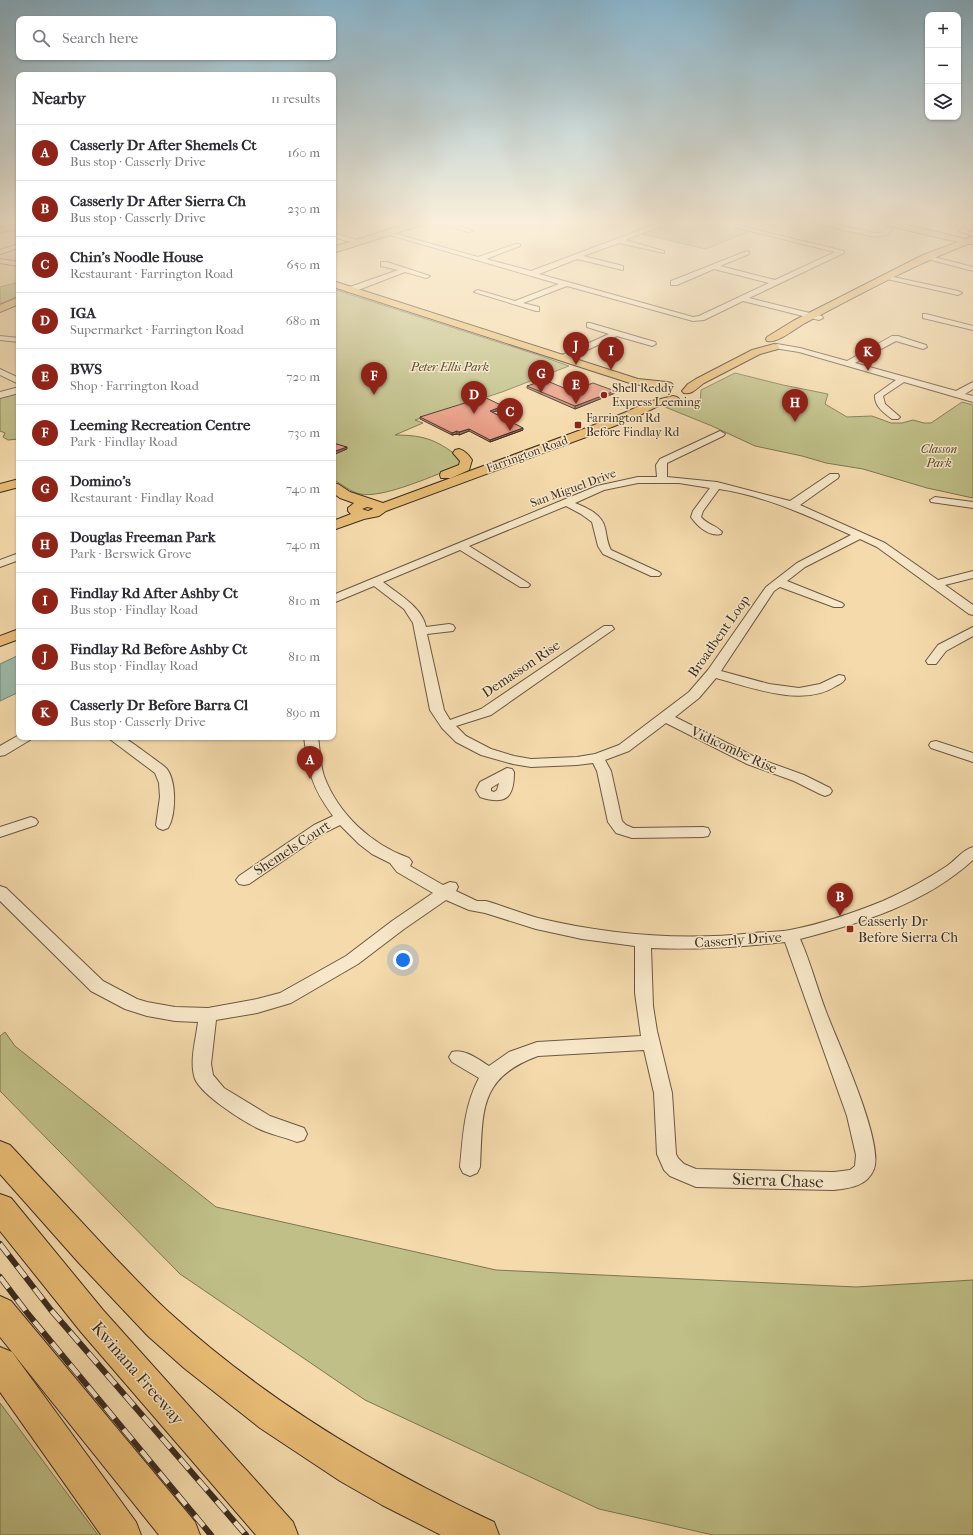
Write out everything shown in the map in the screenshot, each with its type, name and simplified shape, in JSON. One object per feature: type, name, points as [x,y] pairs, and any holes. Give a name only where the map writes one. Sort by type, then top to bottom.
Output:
[{"type":"highway","points":[[0,1154],[126,1292],[164,1329],[230,1386],[270,1416],[360,1473],[409,1500],[481,1535]]},
{"type":"highway","name":"Kwinana Freeway","points":[[0,1208],[92,1321],[280,1535]]},
{"type":"highway","points":[[0,1312],[182,1535]]},
{"type":"highway","points":[[0,1364],[123,1535]]},
{"type":"main road","points":[[358,293],[637,382],[692,386],[785,338],[813,318],[863,293]]},
{"type":"main road","points":[[0,309],[16,301]]},
{"type":"main road","points":[[637,382],[662,398],[673,399]]},
{"type":"main road","name":"Farrington Road","points":[[336,517],[365,507],[600,428],[652,404],[683,398],[688,394],[678,386],[658,387],[643,402],[604,420],[365,507],[336,524]]},
{"type":"main road","points":[[415,489],[422,484],[465,467],[466,460],[459,453]]},
{"type":"main road","points":[[0,488],[16,484]]},
{"type":"main road","points":[[336,489],[365,507]]},
{"type":"main road","points":[[0,641],[16,635]]},
{"type":"main road","points":[[0,651],[16,645]]},
{"type":"street","points":[[480,293],[536,309]]},
{"type":"street","points":[[516,303],[543,293]]},
{"type":"street","points":[[597,293],[693,319],[701,318],[756,293]]},
{"type":"street","points":[[742,299],[813,318]]},
{"type":"street","points":[[926,316],[973,328]]},
{"type":"street","points":[[590,325],[652,344]]},
{"type":"street","points":[[563,358],[616,333]]},
{"type":"street","points":[[0,338],[16,340]]},
{"type":"street","points":[[849,363],[895,338],[923,347]]},
{"type":"street","points":[[774,343],[973,399]]},
{"type":"street","points":[[0,372],[16,380]]},
{"type":"street","points":[[895,417],[882,405],[878,398],[879,394],[903,379]]},
{"type":"street","points":[[958,394],[973,385]]},
{"type":"street","points":[[0,395],[16,391]]},
{"type":"street","points":[[662,479],[661,465],[663,461],[720,434]]},
{"type":"street","points":[[792,505],[834,476]]},
{"type":"street","name":"San Miguel Drive","points":[[336,598],[602,488],[638,480],[662,479],[717,485],[748,492],[792,505],[860,535],[893,552],[973,611]]},
{"type":"street","points":[[716,532],[702,525],[696,517],[698,511],[717,485]]},
{"type":"street","points":[[935,500],[973,505]]},
{"type":"street","points":[[567,503],[590,514],[598,524],[603,548],[607,552],[655,574]]},
{"type":"street","name":"Broadbent Loop","points":[[374,581],[408,606],[419,623],[422,631],[433,696],[437,710],[447,725],[461,739],[510,766],[531,763],[557,763],[597,758],[624,748],[641,736],[694,695],[713,673],[770,589],[801,565],[860,535]]},
{"type":"street","points":[[461,546],[524,586]]},
{"type":"street","points":[[0,564],[16,557]]},
{"type":"street","points":[[938,584],[973,574]]},
{"type":"street","points":[[778,582],[814,594],[838,605]]},
{"type":"street","points":[[422,631],[449,628]]},
{"type":"street","name":"Demasson Rise","points":[[447,725],[486,712],[608,629]]},
{"type":"street","points":[[932,661],[942,648],[973,631]]},
{"type":"street","points":[[713,673],[792,691],[816,689],[826,686],[839,679]]},
{"type":"street","name":"Vidicombe Rise","points":[[664,717],[752,761],[799,778],[825,791]]},
{"type":"street","points":[[0,752],[10,744],[19,740]]},
{"type":"street","points":[[118,740],[161,771],[166,779],[166,809],[163,825]]},
{"type":"street","name":"Casserly Drive","points":[[312,740],[319,781],[328,800],[341,818],[366,841],[396,860],[402,868],[442,887],[475,906],[486,907],[558,928],[643,941],[675,943],[729,942],[790,936],[839,923],[865,914],[919,891],[954,869],[973,852]]},
{"type":"street","points":[[936,744],[973,758]]},
{"type":"street","points":[[597,758],[604,771],[615,822],[621,829],[632,833],[703,832]]},
{"type":"street","name":"Shemels Court","points":[[244,880],[319,829],[341,818]]},
{"type":"street","points":[[0,832],[31,822]]},
{"type":"street","points":[[0,892],[98,986],[116,997],[147,1009],[175,1014],[208,1015],[257,1006],[285,998],[352,960],[398,925],[436,900],[442,887]]},
{"type":"street","name":"Sierra Chase","points":[[643,941],[642,972],[651,1043],[664,1099],[666,1149],[669,1161],[674,1169],[683,1174],[696,1178],[834,1181],[851,1180],[861,1174],[865,1168],[867,1160],[866,1149],[854,1109],[790,936]]},
{"type":"street","points":[[208,1015],[202,1064],[204,1078],[217,1093],[263,1122],[296,1134]]},
{"type":"street","points":[[470,1167],[479,1094],[490,1075],[503,1063],[520,1054],[537,1049],[651,1043]]},
{"type":"street","points":[[458,1058],[490,1075]]},
{"type":"green space","points":[[0,293],[16,293],[16,297],[0,304]]},
{"type":"green space","name":"Peter Ellis Park","points":[[336,293],[344,293],[569,366],[502,392],[415,420],[423,423],[395,435],[416,436],[432,440],[463,460],[461,465],[410,485],[382,493],[370,495],[360,494],[350,490],[336,481]]},
{"type":"green space","name":"Classon Park","points":[[735,373],[828,394],[825,404],[847,417],[872,416],[891,423],[902,423],[913,420],[931,423],[962,402],[973,405],[973,498],[927,488],[863,469],[826,463],[802,456],[755,446],[712,426],[665,407],[700,403],[701,390]]},
{"type":"green space","points":[[16,392],[16,439],[8,440],[3,437],[5,433],[0,431],[0,396]]},
{"type":"green space","points":[[5,1032],[15,1046],[216,1207],[496,1270],[856,1287],[973,1280],[973,1535],[713,1535],[599,1509],[365,1400],[180,1274],[0,1091],[0,1036]]},
{"type":"green space","points":[[0,1403],[98,1535],[0,1535]]},
{"type":"shaded area","points":[[16,656],[16,693],[0,701],[0,664]]},
{"type":"building","points":[[545,380],[571,391],[593,383],[615,391],[575,406],[527,386]]},
{"type":"building","points":[[484,397],[503,406],[490,411],[523,428],[490,440],[469,429],[452,433],[420,417]]},
{"type":"building","points":[[336,444],[347,447],[336,451]]},
{"type":"railway","points":[[0,1244],[51,1310],[246,1535]]},
{"type":"railway","points":[[0,1277],[28,1314],[211,1535]]},
{"type":"place","name":"Findlay Rd Before Ashby Ct","points":[[576,365]]},
{"type":"place","name":"Findlay Rd After Ashby Ct","points":[[611,370]]},
{"type":"place","name":"Casserly Dr Before Barra Cl","points":[[868,371]]},
{"type":"place","name":"Domino's","points":[[541,393]]},
{"type":"place","name":"Leeming Recreation Centre","points":[[374,395]]},
{"type":"place","name":"Shell Reddy Express Leeming","points":[[604,395]]},
{"type":"place","name":"BWS","points":[[576,404]]},
{"type":"place","name":"IGA","points":[[474,414]]},
{"type":"place","name":"Douglas Freeman Park","points":[[795,422]]},
{"type":"place","name":"Farrington Rd Before Findlay Rd","points":[[578,425]]},
{"type":"place","name":"Chin's Noodle House","points":[[510,431]]},
{"type":"place","name":"Casserly Dr After Shemels Ct","points":[[310,779]]},
{"type":"place","name":"Casserly Dr After Sierra Ch","points":[[840,916]]},
{"type":"place","name":"Casserly Dr Before Sierra Ch","points":[[850,929]]}]
